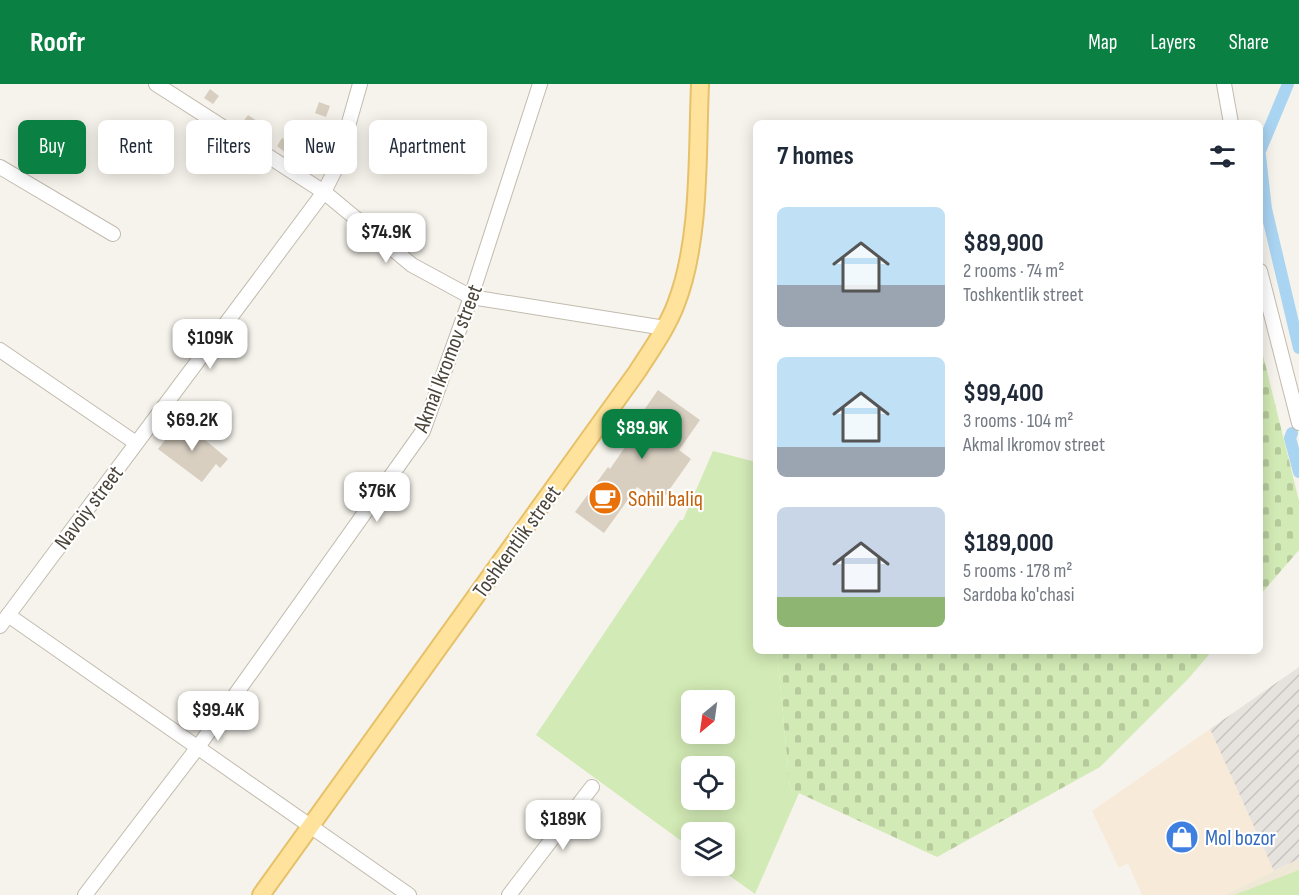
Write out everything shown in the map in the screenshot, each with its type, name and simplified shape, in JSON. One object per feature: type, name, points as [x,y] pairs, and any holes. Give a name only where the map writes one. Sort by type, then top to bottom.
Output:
[{"type":"main road","name":"Toshkentlik street","points":[[261,895],[637,372],[665,328],[676,304],[689,263],[700,84]]},
{"type":"street","points":[[156,84],[324,192],[412,265],[471,297],[665,328]]},
{"type":"street","name":"Navoiy street","points":[[4,620],[324,192],[336,168],[360,84]]},
{"type":"street","name":"Akmal Ikromov street","points":[[85,895],[198,747],[423,431],[471,297],[540,84]]},
{"type":"street","points":[[1224,84],[1230,120]]},
{"type":"street","points":[[0,167],[113,234]]},
{"type":"street","points":[[1263,283],[1299,423]]},
{"type":"street","points":[[2,356],[136,443]]},
{"type":"street","points":[[4,620],[198,747],[409,895]]},
{"type":"street","points":[[509,895],[592,787]]},
{"type":"shaded area","points":[[1299,667],[1299,859],[1274,871],[1210,729]]},
{"type":"shaded area","name":"Mol bozor","points":[[1210,729],[1274,871],[1225,895],[1142,895],[1128,863],[1119,868],[1092,811]]},
{"type":"shaded area","points":[[1299,859],[1299,895],[1225,895],[1274,871]]},
{"type":"green space","points":[[1263,355],[1299,501],[1299,550],[1263,592]]},
{"type":"green space","points":[[713,451],[753,461],[753,654],[777,654],[790,789],[799,793],[755,894],[730,876],[735,876],[735,822],[681,822],[681,841],[536,735],[680,520],[683,520]]},
{"type":"green space","points":[[777,654],[1209,654],[1189,678],[1100,767],[937,857],[790,789]]},
{"type":"green space","points":[[1299,870],[1299,895],[1234,895]]},
{"type":"building","points":[[210,89],[219,96],[213,104],[204,98]]},
{"type":"building","points":[[319,102],[330,106],[326,117],[315,113]]},
{"type":"building","points":[[248,115],[256,120],[244,120]]},
{"type":"building","points":[[282,138],[284,139],[284,151],[277,146]]},
{"type":"building","points":[[658,390],[700,420],[679,450],[691,459],[660,503],[637,487],[604,533],[575,512],[608,467],[610,469],[632,437],[616,426],[626,413],[637,420]]},
{"type":"building","points":[[181,420],[228,459],[220,468],[216,464],[202,482],[158,449]]},
{"type":"waterway","points":[[1263,144],[1288,84]]},
{"type":"waterway","points":[[1263,182],[1266,209],[1299,348]]},
{"type":"waterway","points":[[1292,433],[1290,438],[1299,472]]},
{"type":"place","name":"Sohil baliq","points":[[605,498]]},
{"type":"place","name":"Mol bozor","points":[[1182,837]]}]
